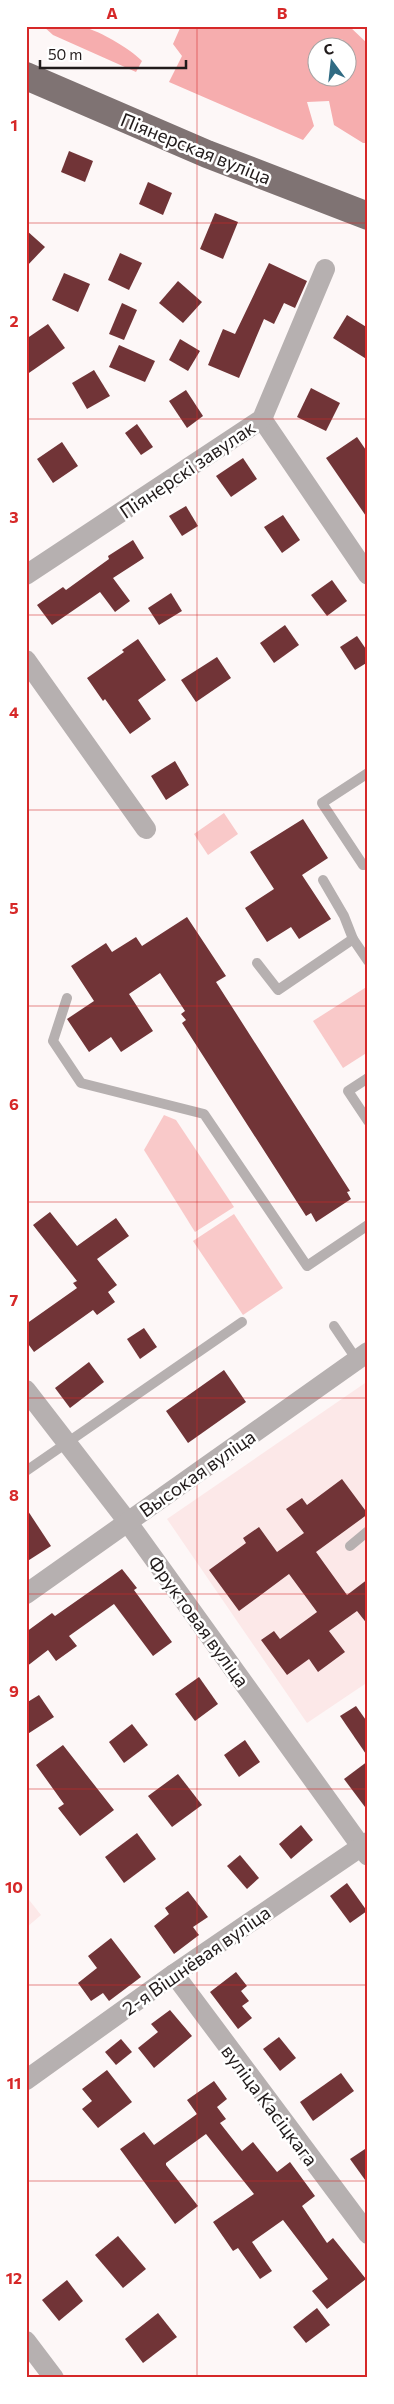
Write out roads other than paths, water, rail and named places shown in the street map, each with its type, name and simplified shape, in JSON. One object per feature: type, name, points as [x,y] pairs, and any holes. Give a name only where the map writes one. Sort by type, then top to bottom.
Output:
[{"type":"main road","name":"Піянерская вуліца","points":[[26,76],[207,154],[368,216]]},
{"type":"street","name":"Піянерскі завулак","points":[[26,575],[262,419],[325,269]]},
{"type":"street","points":[[262,419],[368,575]]},
{"type":"street","points":[[26,660],[146,829]]},
{"type":"street","name":"Высокая вуліца","points":[[26,1594],[363,1356]]},
{"type":"street","name":"Фруктовая вуліца","points":[[26,1390],[128,1522],[365,1848]]},
{"type":"street","name":"2-я Вішнёвая вуліца","points":[[26,2080],[174,1974],[365,1848]]},
{"type":"street","name":"вуліца Касіцкага","points":[[174,1974],[368,2234]]},
{"type":"street","points":[[26,2341],[54,2378]]},
{"type":"lane","points":[[363,865],[322,803],[368,773]]},
{"type":"lane","points":[[323,880],[344,916],[353,939],[368,961]]},
{"type":"lane","points":[[257,964],[278,990],[353,939]]},
{"type":"lane","points":[[67,998],[53,1041],[81,1083],[204,1114],[307,1266],[368,1225]]},
{"type":"lane","points":[[368,1078],[348,1091],[368,1121]]},
{"type":"lane","points":[[26,1471],[242,1322]]},
{"type":"lane","points":[[334,1326],[363,1356]]},
{"type":"lane","points":[[350,1546],[368,1531]]}]
